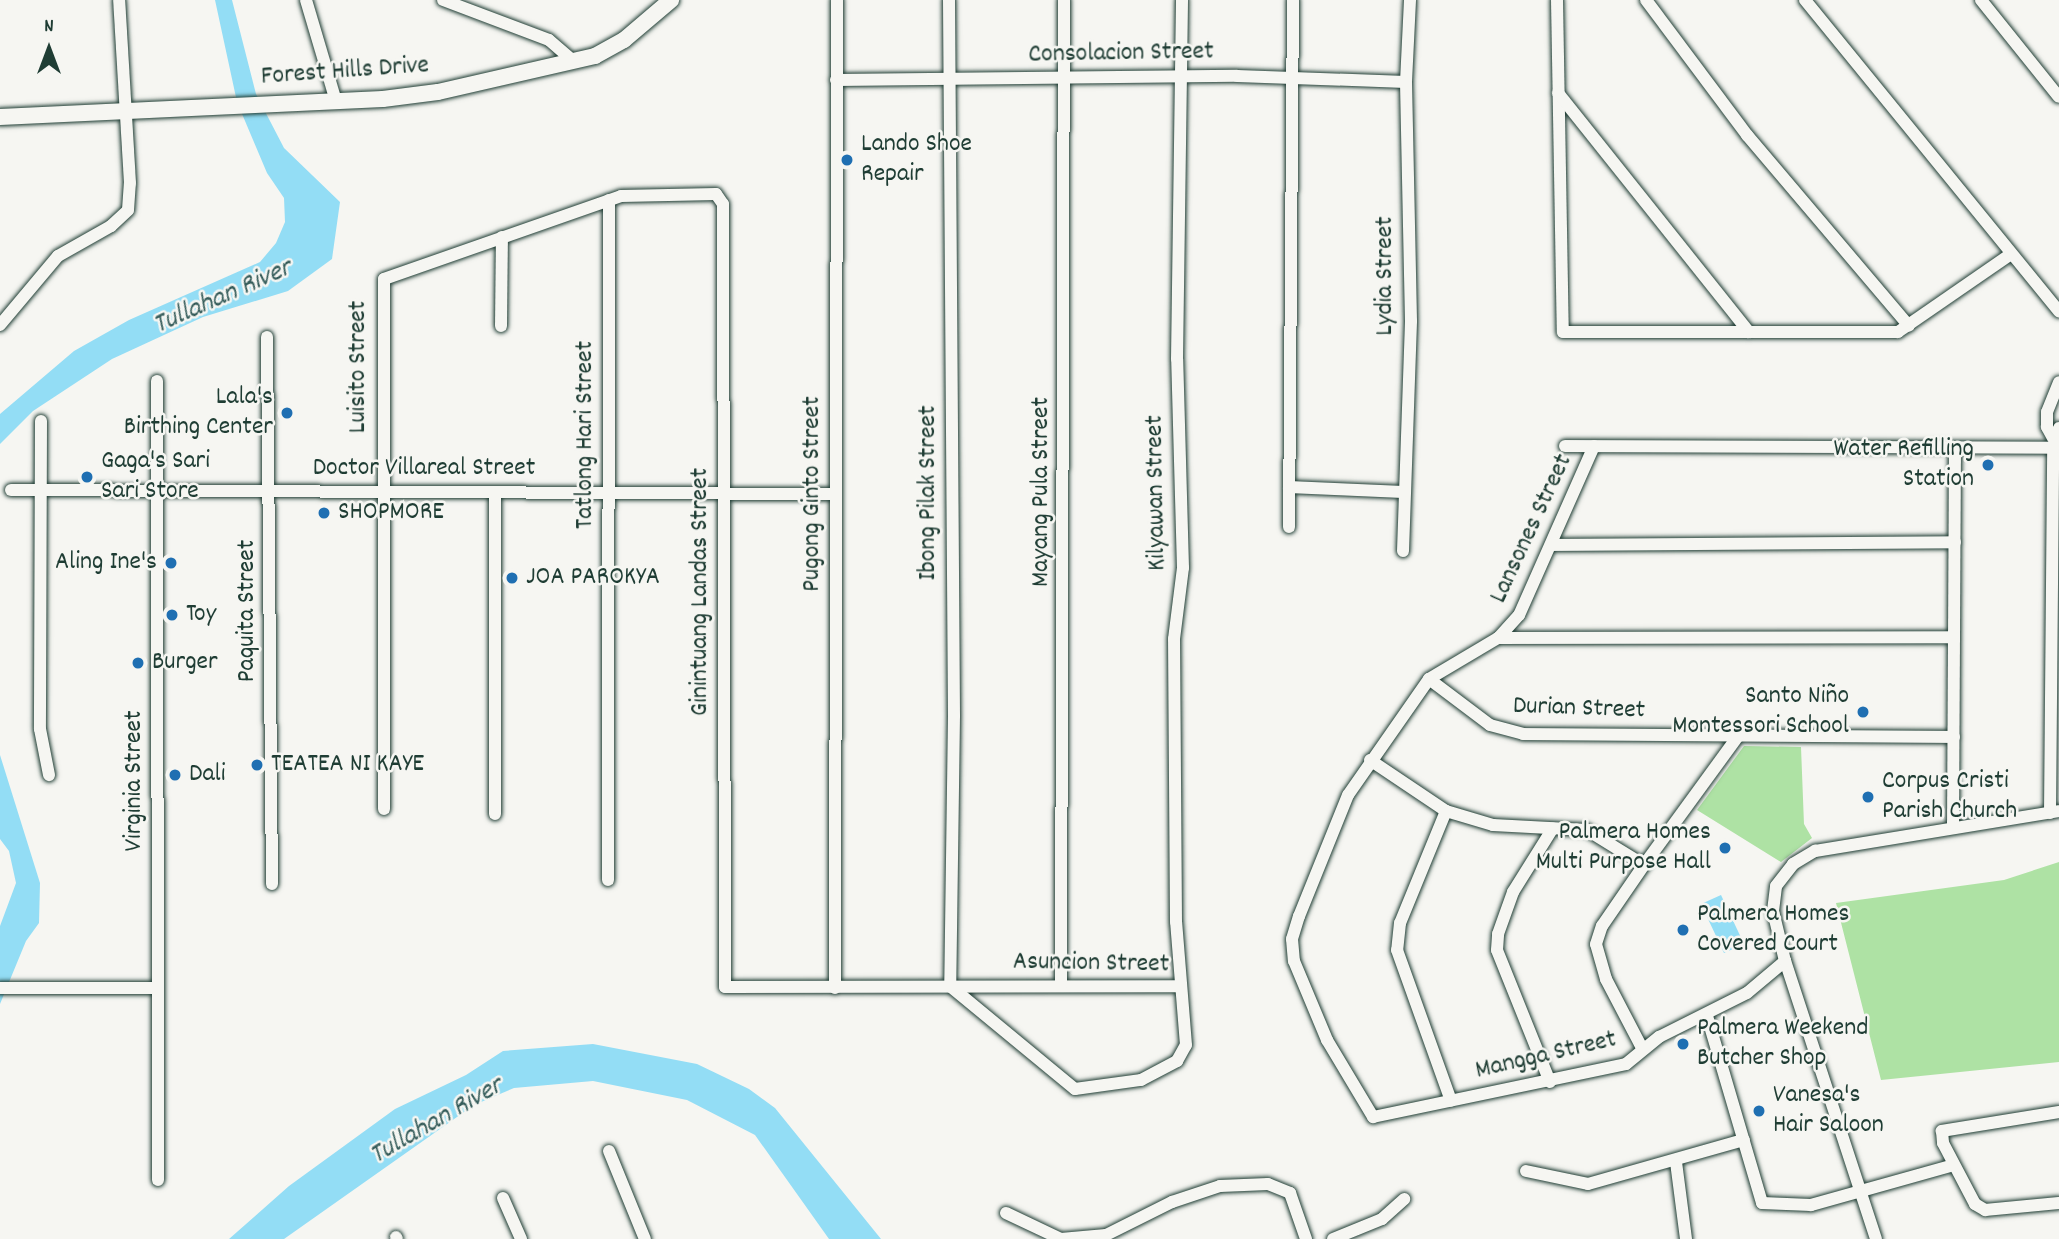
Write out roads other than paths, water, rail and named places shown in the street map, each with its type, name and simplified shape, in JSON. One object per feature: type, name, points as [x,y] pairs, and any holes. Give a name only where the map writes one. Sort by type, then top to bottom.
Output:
[{"type":"street","points":[[0,325],[58,256],[111,226],[128,210],[127,111],[119,0]]},
{"type":"street","points":[[306,0],[336,101]]},
{"type":"street","points":[[443,0],[549,40],[574,62]]},
{"type":"street","name":"Forest Hills Drive","points":[[0,117],[410,97],[574,62],[611,49],[671,0]]},
{"type":"street","name":"Pugong Ginto Street","points":[[835,988],[837,0]]},
{"type":"street","name":"Ibong Pilak Street","points":[[949,0],[954,716],[950,986]]},
{"type":"street","name":"Mayang Pula Street","points":[[1061,984],[1064,0]]},
{"type":"street","name":"Kilyawan Street","points":[[1180,986],[1174,639],[1183,568],[1177,359],[1184,76],[1182,0]]},
{"type":"street","points":[[1289,527],[1290,78],[1293,0]]},
{"type":"street","name":"Lydia Street","points":[[1403,551],[1411,321],[1406,82],[1410,0]]},
{"type":"street","points":[[1558,0],[1563,332],[1886,333],[1909,326],[2011,254]]},
{"type":"street","points":[[1646,0],[1747,135],[1909,326]]},
{"type":"street","points":[[1805,0],[2059,311]]},
{"type":"street","points":[[1981,0],[2059,97]]},
{"type":"street","name":"Consolacion Street","points":[[836,80],[1184,76],[1406,82]]},
{"type":"street","points":[[1558,93],[1749,332]]},
{"type":"street","name":"Luisito Street","points":[[384,809],[380,492],[384,279],[633,194],[722,197]]},
{"type":"street","name":"Ginintuang Landas Street","points":[[722,197],[725,987]]},
{"type":"street","name":"Tatlong Hari Street","points":[[608,880],[609,200]]},
{"type":"street","points":[[501,326],[502,237]]},
{"type":"street","name":"Paquita Street","points":[[267,337],[271,491],[272,884]]},
{"type":"street","name":"Virginia Street","points":[[157,381],[158,1180]]},
{"type":"street","points":[[1876,1239],[1785,961],[1773,898],[1793,864],[1815,851],[2055,812],[2056,441],[2047,419],[2056,405],[2059,382]]},
{"type":"street","points":[[41,421],[43,490],[40,729],[48,775]]},
{"type":"street","points":[[1565,446],[1955,448],[2056,441]]},
{"type":"street","name":"Lansones Street","points":[[1373,1117],[1326,1040],[1292,949],[1298,916],[1332,827],[1370,760],[1429,679],[1498,638],[1519,615],[1594,446]]},
{"type":"street","points":[[1953,828],[1955,448]]},
{"type":"street","points":[[1289,487],[1403,492]]},
{"type":"street","name":"Doctor Villareal Street","points":[[11,490],[836,494]]},
{"type":"street","points":[[495,492],[495,814]]},
{"type":"street","points":[[1551,545],[1955,542]]},
{"type":"street","points":[[1498,638],[1954,637]]},
{"type":"street","name":"Durian Street","points":[[1429,679],[1471,713],[1505,731],[1954,737]]},
{"type":"street","points":[[1642,1048],[1606,979],[1596,944],[1602,926],[1738,736]]},
{"type":"street","points":[[1370,760],[1446,811],[1493,825],[1587,830],[1644,865]]},
{"type":"street","points":[[1446,811],[1400,923],[1397,950],[1451,1101]]},
{"type":"street","points":[[1550,1082],[1497,950],[1498,934],[1513,892],[1553,828]]},
{"type":"street","name":"Mangga Street","points":[[1373,1117],[1626,1064],[1642,1048],[1747,993],[1785,961]]},
{"type":"street","name":"Asuncion Street","points":[[725,987],[1061,984],[1180,986],[1186,1045],[1177,1062],[1141,1080],[1076,1089],[950,986]]},
{"type":"street","points":[[0,988],[158,988]]},
{"type":"street","points":[[1707,1016],[1762,1203],[1811,1205],[1954,1165]]},
{"type":"street","points":[[2059,1112],[1950,1126],[1942,1131],[1943,1143],[1954,1165],[1975,1204],[1984,1210],[2059,1203]]},
{"type":"street","points":[[1526,1171],[1588,1184],[1632,1168],[1676,1161],[1744,1140]]},
{"type":"street","points":[[609,1151],[645,1239]]},
{"type":"street","points":[[1676,1161],[1686,1239]]},
{"type":"street","points":[[1006,1213],[1061,1238],[1106,1235],[1171,1202],[1220,1186],[1268,1184],[1290,1192],[1306,1239]]},
{"type":"street","points":[[503,1198],[521,1239]]},
{"type":"street","points":[[1333,1239],[1382,1219],[1404,1199]]},
{"type":"water","name":"Tullahan River","points":[[215,0],[232,0],[256,94],[284,148],[340,202],[332,259],[288,291],[203,317],[112,359],[33,411],[0,444],[0,414],[74,351],[129,320],[260,262],[276,243],[285,222],[284,198],[267,173],[237,102]]},
{"type":"water","points":[[0,755],[40,883],[39,923],[26,941],[0,1004],[0,926],[16,883],[9,851],[0,839]]},
{"type":"water","points":[[1721,895],[1744,944],[1724,953],[1701,904]]},
{"type":"water","name":"Tullahan River","points":[[593,1044],[697,1064],[749,1089],[775,1108],[881,1239],[829,1239],[755,1135],[687,1100],[593,1081],[514,1088],[474,1105],[284,1239],[229,1239],[289,1186],[395,1109],[466,1075],[503,1051]]},
{"type":"place","name":"Lando Shoe Repair","points":[[847,160]]},
{"type":"place","name":"Lala's Birthing Center","points":[[287,413]]},
{"type":"place","name":"Water Refilling Station","points":[[1988,465]]},
{"type":"place","name":"Gaga's Sari Sari Store","points":[[87,477]]},
{"type":"place","name":"SHOPMORE","points":[[324,513]]},
{"type":"place","name":"Aling Ine's","points":[[171,563]]},
{"type":"place","name":"JOA PAROKYA","points":[[512,578]]},
{"type":"place","name":"Toy","points":[[172,615]]},
{"type":"place","name":"Burger","points":[[138,663]]},
{"type":"place","name":"Santo Niño Montessori School","points":[[1863,712]]},
{"type":"place","name":"TEATEA NI KAYE","points":[[257,765]]},
{"type":"place","name":"Dali","points":[[175,775]]},
{"type":"place","name":"Corpus Cristi Parish Church","points":[[1868,797]]},
{"type":"place","name":"Palmera Homes Multi Purpose Hall","points":[[1725,848]]},
{"type":"place","name":"Palmera Homes Covered Court","points":[[1683,930]]},
{"type":"place","name":"Palmera Weekend Butcher Shop","points":[[1683,1044]]},
{"type":"place","name":"Vanesa's Hair Saloon","points":[[1759,1111]]}]
